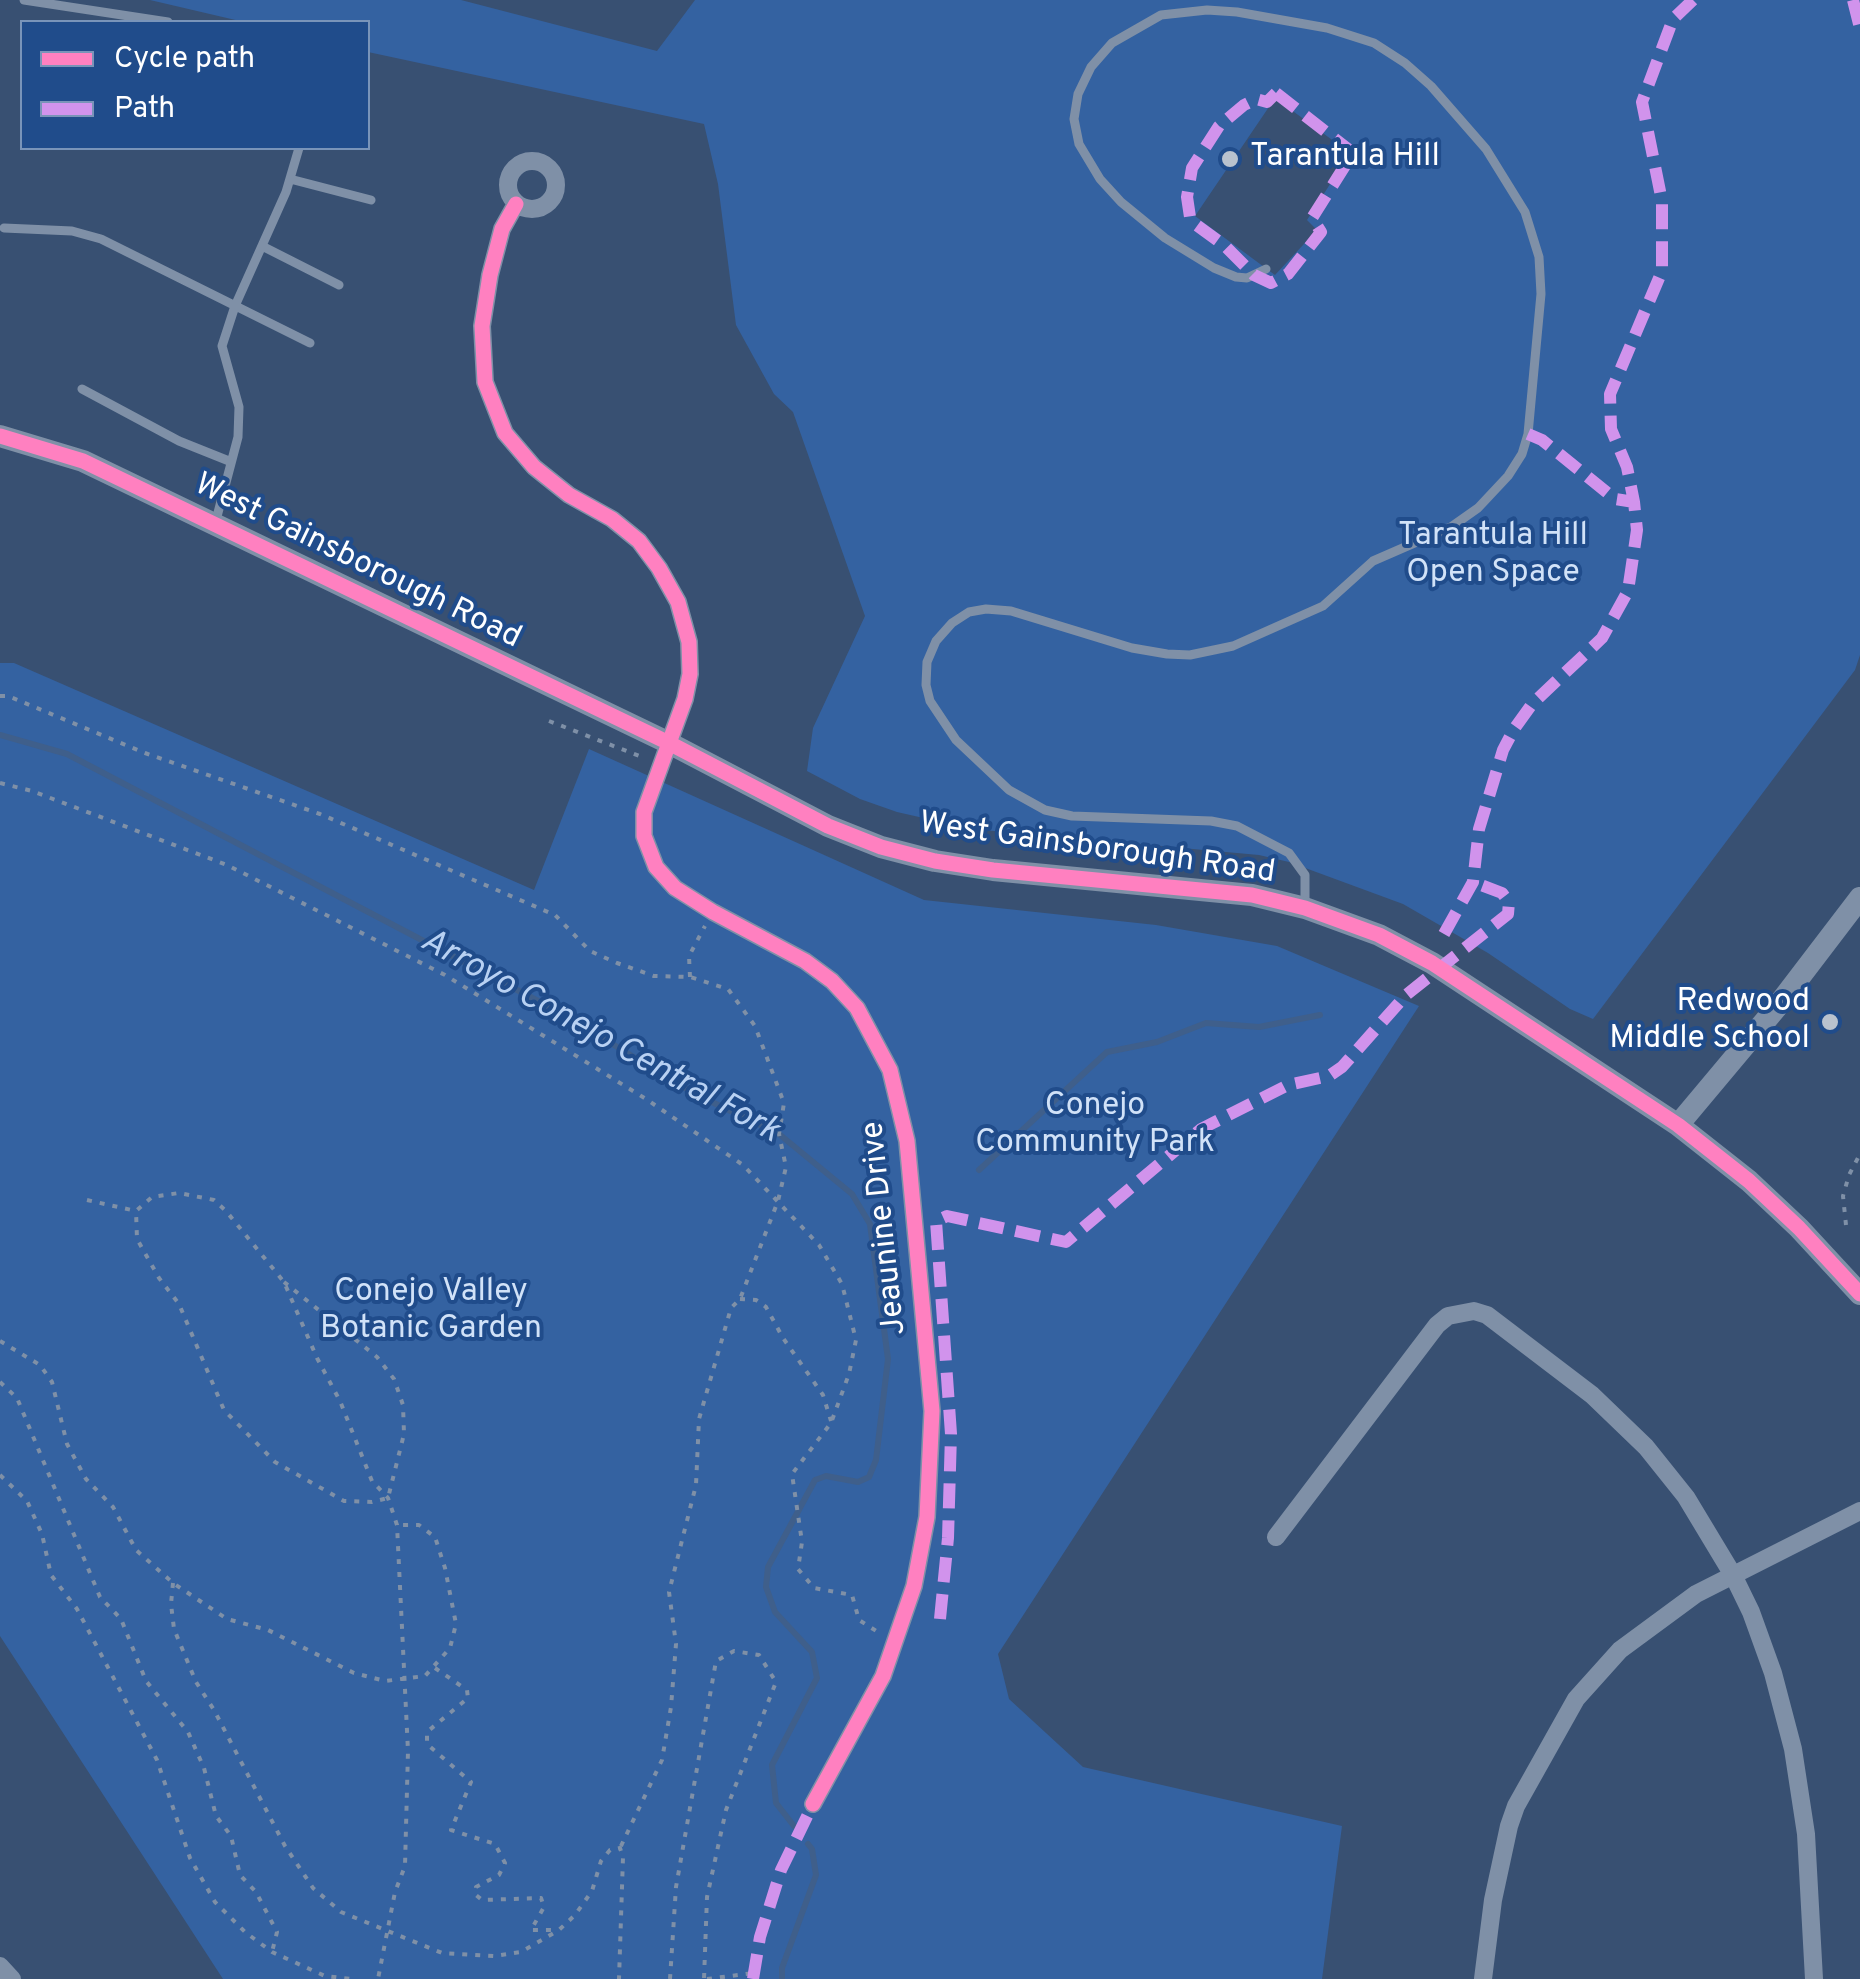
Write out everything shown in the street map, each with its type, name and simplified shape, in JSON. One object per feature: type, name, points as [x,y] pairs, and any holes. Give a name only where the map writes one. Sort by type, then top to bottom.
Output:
[{"type":"street","name":"Jeaunine Drive","points":[[516,204],[502,229],[482,326],[485,382],[505,433],[534,467],[639,541],[678,602],[688,642],[690,674],[682,710],[644,812],[644,836],[656,866],[674,888],[805,961],[832,981],[856,1008],[890,1070],[907,1141],[927,1353],[932,1458],[927,1517],[914,1586],[883,1676],[813,1804]]},
{"type":"street","name":"West Gainsborough Road","points":[[0,436],[83,462],[215,524],[664,754],[881,846],[936,862],[993,870],[1252,895],[1305,908],[1379,935],[1432,963],[1678,1124],[1786,1216],[1860,1294]]},
{"type":"street","points":[[1678,1124],[1776,1008],[1860,898]]},
{"type":"street","points":[[1276,1538],[1437,1325],[1448,1316],[1474,1311],[1487,1315],[1577,1383],[1646,1447],[1686,1497],[1734,1575],[1772,1672],[1793,1749],[1806,1834],[1814,1979]]},
{"type":"street","points":[[1483,1979],[1493,1900],[1512,1816],[1576,1700],[1620,1650],[1696,1594],[1860,1511]]},
{"type":"street","points":[[0,1966],[12,1979]]},
{"type":"lane","points":[[24,0],[155,20]]},
{"type":"lane","points":[[1266,269],[1247,278],[1236,277],[1165,238],[1120,202],[1100,179],[1079,144],[1074,119],[1078,94],[1091,67],[1112,43],[1161,15],[1207,10],[1237,12],[1327,28],[1374,43],[1405,62],[1486,148],[1525,212],[1539,257],[1542,294],[1528,434],[1522,454],[1508,476],[1478,508],[1450,527],[1373,561],[1323,606],[1233,646],[1190,655],[1167,654],[986,608],[969,612],[952,623],[936,642],[927,662],[926,685],[930,701],[956,740],[1009,790],[1045,810],[1072,816],[1238,826],[1289,853],[1304,874],[1305,908]]},
{"type":"lane","points":[[215,524],[238,438],[239,407],[222,346],[298,150]]},
{"type":"lane","points":[[290,179],[370,200]]},
{"type":"lane","points":[[4,228],[72,231],[101,240],[310,342]]},
{"type":"lane","points":[[262,246],[340,285]]},
{"type":"lane","points":[[82,389],[179,441],[229,461]]},
{"type":"path","points":[[0,696],[145,753],[320,814],[555,915],[590,951],[617,963],[654,976],[690,977],[728,989],[755,1026],[784,1104],[779,1134],[786,1167],[778,1200],[740,1299],[731,1308],[698,1419],[696,1484],[669,1592],[676,1644],[662,1760],[620,1848],[623,1858],[619,1979]]},
{"type":"path","points":[[549,721],[664,754]]},
{"type":"path","points":[[0,783],[32,791],[227,865],[445,975],[743,1165],[819,1245],[842,1284],[856,1340],[850,1374],[831,1423],[792,1474],[802,1542],[798,1570],[814,1588],[852,1596],[859,1620],[896,1642]]},
{"type":"path","points":[[690,977],[689,956],[713,912]]},
{"type":"path","points":[[1846,1224],[1843,1196],[1848,1175],[1860,1154]]},
{"type":"path","points":[[136,1211],[152,1196],[178,1194],[214,1200],[284,1282],[378,1357],[394,1379],[403,1405],[404,1434],[388,1498]]},
{"type":"path","points":[[87,1200],[136,1211]]},
{"type":"path","points":[[136,1211],[138,1239],[159,1278],[179,1304],[224,1410],[275,1462],[344,1500],[372,1502],[388,1498]]},
{"type":"path","points":[[284,1282],[340,1400],[372,1480],[388,1498],[397,1525],[408,1751],[406,1866],[386,1931],[378,1979]]},
{"type":"path","points":[[740,1299],[756,1300],[766,1307],[823,1395],[831,1423]]},
{"type":"path","points":[[0,1341],[40,1365],[52,1382],[67,1444],[86,1480],[113,1507],[136,1550],[227,1620],[268,1630],[354,1673],[385,1682],[425,1676],[450,1648],[456,1624],[446,1568],[434,1537],[419,1526],[397,1525]]},
{"type":"path","points":[[0,1382],[17,1398],[100,1597],[122,1619],[146,1681],[188,1732],[204,1768],[216,1816],[231,1836],[240,1876],[256,1892],[278,1932],[272,1952]]},
{"type":"path","points":[[0,1476],[27,1501],[42,1534],[51,1575],[77,1609],[157,1760],[190,1858],[215,1902],[272,1952],[325,1976],[351,1979]]},
{"type":"path","points":[[173,1582],[174,1629],[190,1670],[285,1846],[313,1888],[340,1912],[442,1953],[494,1956],[521,1952],[576,1916],[592,1892],[601,1862],[610,1850],[620,1848]]},
{"type":"path","points":[[670,1979],[676,1887],[712,1678],[716,1662],[734,1650],[759,1655],[776,1682],[726,1810],[707,1898],[706,1979],[754,1973]]},
{"type":"path","points":[[435,1668],[467,1690],[468,1698],[426,1732],[428,1744],[470,1782],[451,1830],[495,1844],[505,1863],[499,1875],[476,1886],[476,1895],[482,1900],[540,1898],[544,1906],[532,1930],[560,1930]]},
{"type":"green space","name":"Tarantula Hill Open Space","points":[[150,0],[461,0],[657,51],[695,0],[1860,0],[1860,655],[1855,670],[1593,1019],[1570,1009],[1488,953],[1403,904],[1289,862],[1259,855],[972,829],[860,799],[807,771],[813,728],[865,616],[793,412],[774,394],[736,325],[718,184],[704,124],[370,52],[370,20],[235,20]],"holes":[[[1275,98],[1350,153],[1307,220],[1317,230],[1275,275],[1195,216]]]},
{"type":"green space","name":"Conejo Valley Botanic Garden","points":[[0,663],[14,663],[534,890],[589,749],[924,900],[1156,925],[1277,946],[1419,1006],[998,1654],[1009,1699],[1083,1767],[1342,1826],[1322,1979],[223,1979],[0,1636]]},
{"type":"waterway","name":"Arroyo Conejo Central Fork","points":[[0,735],[67,754],[561,1013],[695,1094],[779,1134],[852,1194],[870,1224],[888,1359],[876,1460],[869,1477],[858,1482],[826,1476],[815,1480],[768,1567],[766,1587],[775,1612],[812,1652],[817,1678],[772,1765],[776,1803],[794,1826]]},
{"type":"waterway","points":[[979,1170],[1107,1052],[1157,1042],[1206,1023],[1259,1027],[1320,1015]]},
{"type":"waterway","name":"Arroyo Conejo Central Fork","points":[[782,1979],[782,1968],[816,1875],[808,1844]]},
{"type":"marked path","points":[[1444,934],[1473,882],[1479,829],[1503,750],[1514,729],[1532,704],[1602,638],[1628,591],[1637,530],[1627,467],[1611,429],[1610,394],[1662,271],[1662,201],[1642,102],[1673,19],[1693,0]]},
{"type":"marked path","points":[[1853,0],[1860,28]]},
{"type":"marked path","points":[[1276,93],[1353,153],[1312,218],[1321,232],[1288,274],[1271,283],[1254,275],[1224,245],[1195,224],[1187,197],[1192,168],[1219,126],[1244,105],[1256,99],[1267,102],[1276,93]]},
{"type":"marked path","points":[[1528,434],[1542,440],[1615,499],[1634,502]]},
{"type":"marked path","points":[[940,1619],[948,1538],[951,1434],[936,1221],[947,1216],[1066,1242],[1201,1129],[1288,1085],[1329,1076],[1342,1067],[1406,995],[1508,914],[1509,902],[1502,893],[1473,882]]},
{"type":"marked path","points":[[753,1979],[760,1937],[781,1870],[813,1804]]},
{"type":"cycle path","points":[[516,204],[502,229],[482,326],[485,382],[505,433],[534,467],[639,541],[678,602],[689,642],[690,674],[685,699],[644,812],[644,836],[656,867],[675,888],[713,912],[805,961],[832,981],[857,1008],[890,1070],[907,1141],[932,1411],[927,1517],[914,1586],[883,1676],[813,1804]]},
{"type":"cycle path","points":[[0,436],[83,461],[669,743],[828,826],[881,847],[993,870],[1252,895],[1305,908],[1379,935],[1432,963],[1678,1125],[1749,1181],[1860,1294]]},
{"type":"place","name":"Tarantula Hill","points":[[1230,159]]},
{"type":"place","name":"Redwood Middle School","points":[[1830,1022]]},
{"type":"park label","name":"Conejo Community Park","points":[[1095,1126]]}]
